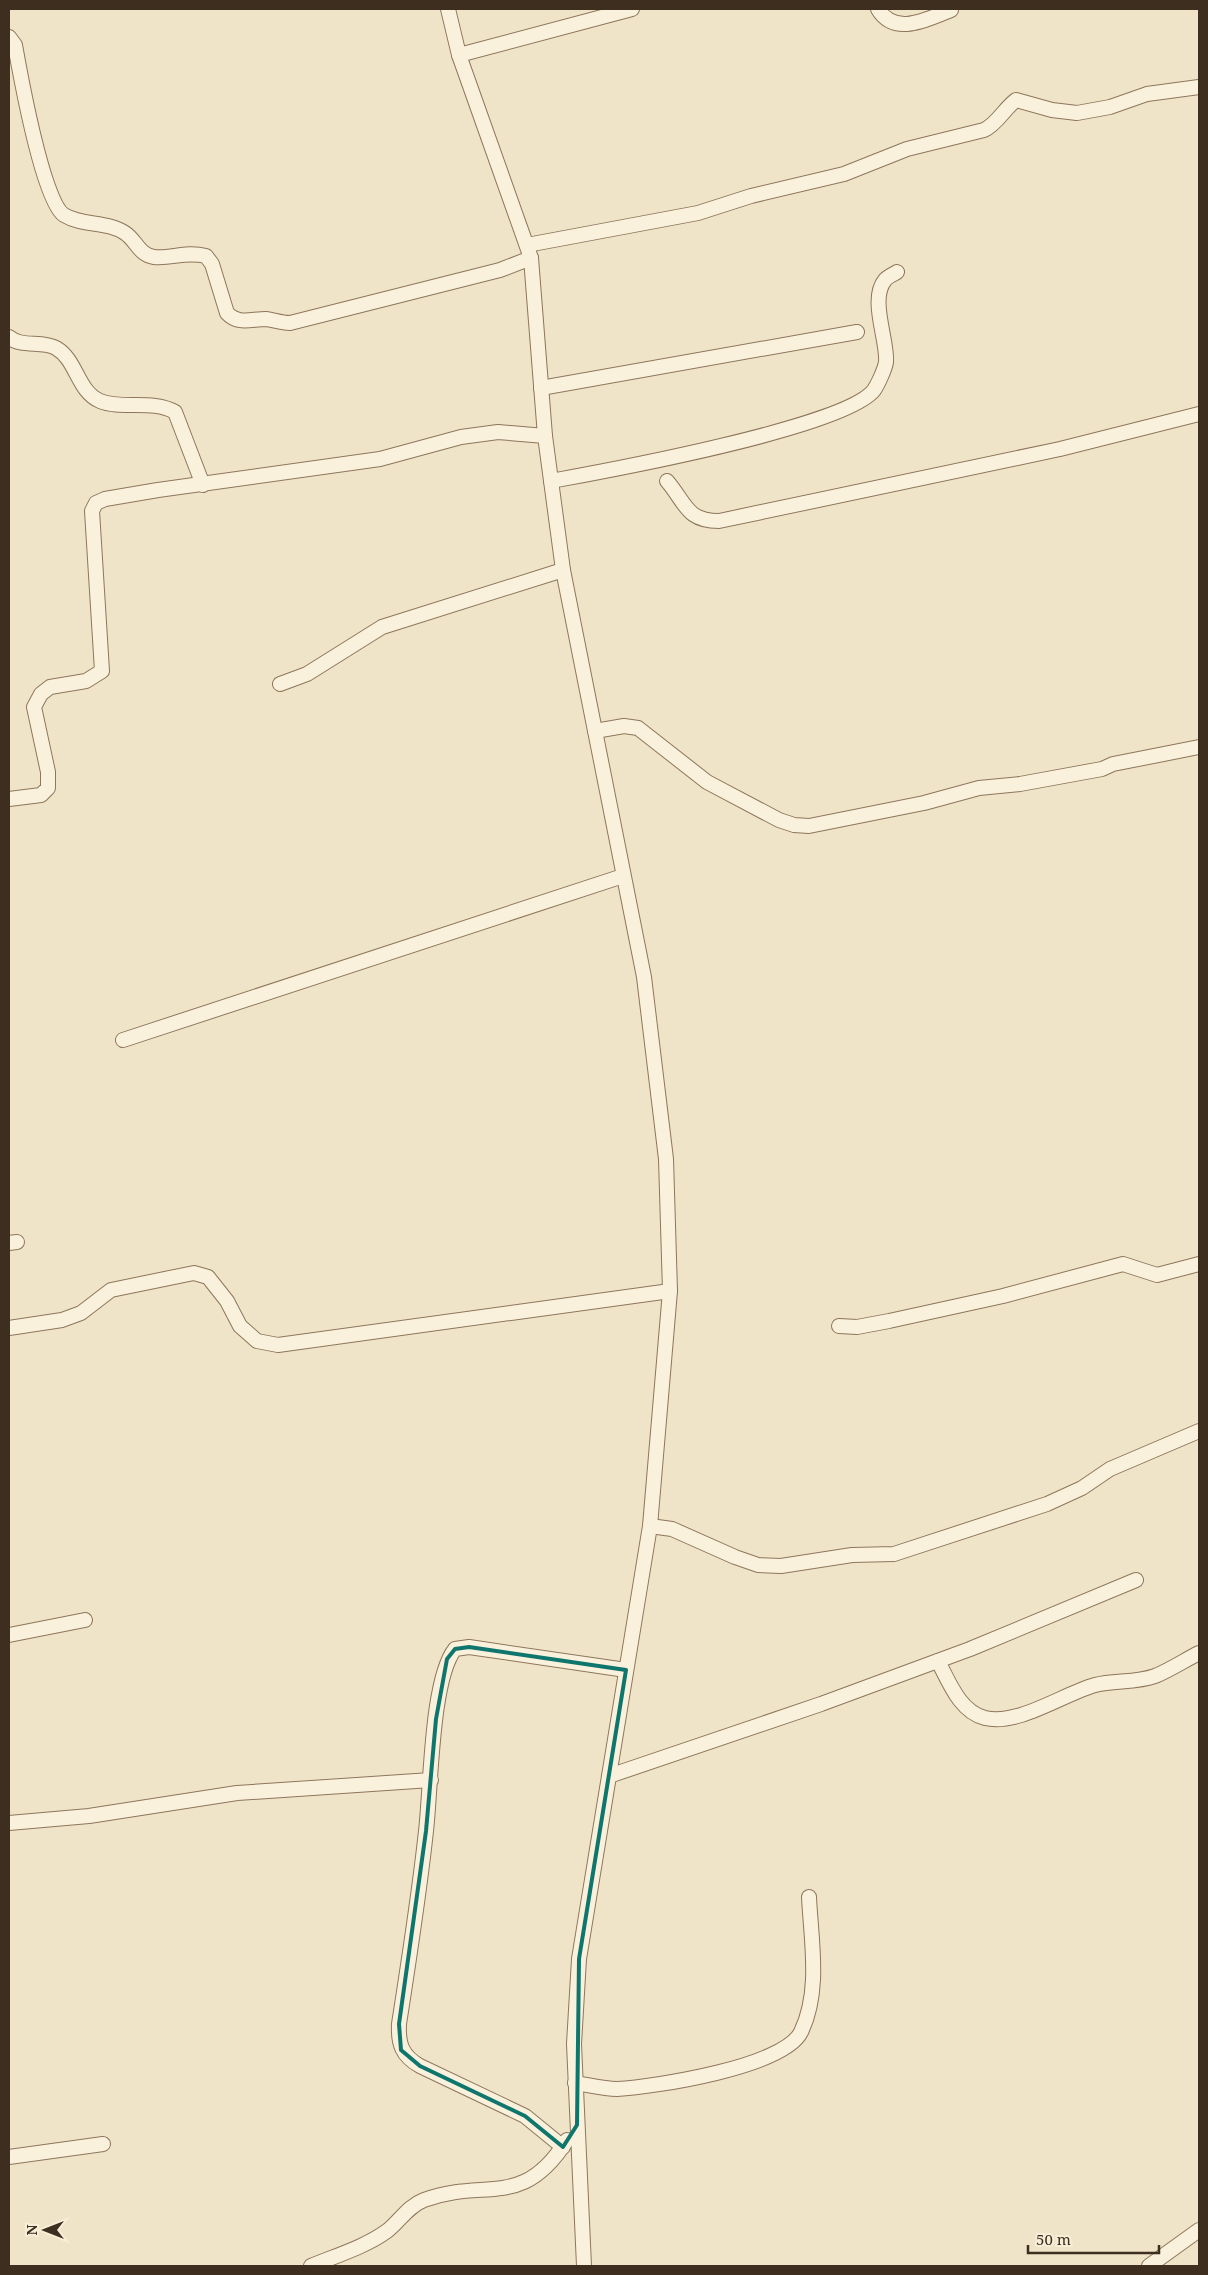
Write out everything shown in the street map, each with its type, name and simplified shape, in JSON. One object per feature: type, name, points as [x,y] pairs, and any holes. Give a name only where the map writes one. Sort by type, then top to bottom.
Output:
[{"type":"street","points":[[448,9],[459,55],[529,252],[545,436],[563,570],[644,977],[666,1159],[670,1291],[650,1526],[579,1959],[574,2044],[584,2266]]},
{"type":"street","points":[[459,55],[632,9]]},
{"type":"street","points":[[878,9],[887,20],[899,25],[916,23],[950,10]]},
{"type":"street","points":[[9,37],[15,45],[27,115],[48,186],[62,214],[76,221],[114,228],[126,233],[140,250],[153,257],[192,252],[206,256],[212,264],[227,313],[232,318],[240,321],[268,319],[290,324],[500,270],[529,252],[698,213],[751,196],[844,174],[907,149],[984,130],[992,126],[1006,108],[1016,100],[1052,110],[1077,113],[1110,107],[1147,94],[1199,87]]},
{"type":"street","points":[[551,481],[632,467],[770,433],[844,410],[873,391],[886,363],[879,297],[884,280],[897,272]]},
{"type":"street","points":[[541,388],[857,332]]},
{"type":"street","points":[[9,337],[22,342],[43,343],[58,349],[92,397],[102,402],[161,407],[176,412],[203,485]]},
{"type":"street","points":[[667,481],[678,494],[686,509],[694,516],[704,521],[719,521],[1060,449],[1199,414]]},
{"type":"street","points":[[9,799],[41,795],[48,788],[48,772],[34,707],[40,694],[50,687],[86,681],[102,671],[92,511],[96,502],[105,499],[380,459],[461,437],[498,432],[545,436]]},
{"type":"street","points":[[280,684],[307,674],[382,627],[563,570]]},
{"type":"street","points":[[595,731],[624,726],[638,728],[707,782],[779,820],[794,825],[809,826],[924,803],[979,788],[1020,784],[1102,769],[1113,764],[1199,747]]},
{"type":"street","points":[[123,1040],[624,876]]},
{"type":"street","points":[[840,1326],[857,1327],[906,1318],[1003,1296],[1122,1264],[1157,1274],[1199,1264]]},
{"type":"street","points":[[9,1328],[62,1320],[81,1314],[111,1290],[194,1273],[208,1278],[227,1301],[240,1326],[257,1341],[278,1345],[670,1291]]},
{"type":"street","points":[[650,1526],[672,1528],[735,1557],[758,1565],[781,1566],[852,1555],[894,1554],[1047,1504],[1082,1488],[1110,1469],[1199,1431]]},
{"type":"street","points":[[609,1776],[821,1704],[938,1661],[1136,1580]]},
{"type":"street","points":[[9,1635],[85,1620]]},
{"type":"street","points":[[563,2147],[525,2116],[420,2066],[409,2060],[401,2050],[399,2024],[425,1840],[443,1676],[447,1659],[455,1649],[469,1647],[626,1670]]},
{"type":"street","points":[[938,1661],[956,1694],[968,1710],[986,1718],[1004,1718],[1025,1713],[1093,1686],[1156,1676],[1199,1653]]},
{"type":"street","points":[[9,1823],[89,1816],[237,1793],[431,1780]]},
{"type":"street","points":[[575,2083],[614,2089],[640,2087],[718,2073],[762,2059],[788,2046],[800,2034],[808,2014],[813,1979],[810,1897]]},
{"type":"street","points":[[310,2266],[369,2242],[387,2231],[400,2217],[423,2200],[449,2194],[516,2186],[536,2177],[563,2147],[577,2125]]},
{"type":"street","points":[[9,2157],[103,2144]]},
{"type":"street","points":[[1149,2266],[1199,2230]]},
{"type":"highlighted area","points":[[469,1647],[626,1670],[579,1959],[577,2125],[563,2147],[525,2116],[420,2066],[401,2050],[399,2024],[426,1831],[436,1719],[447,1659],[455,1649]]}]
